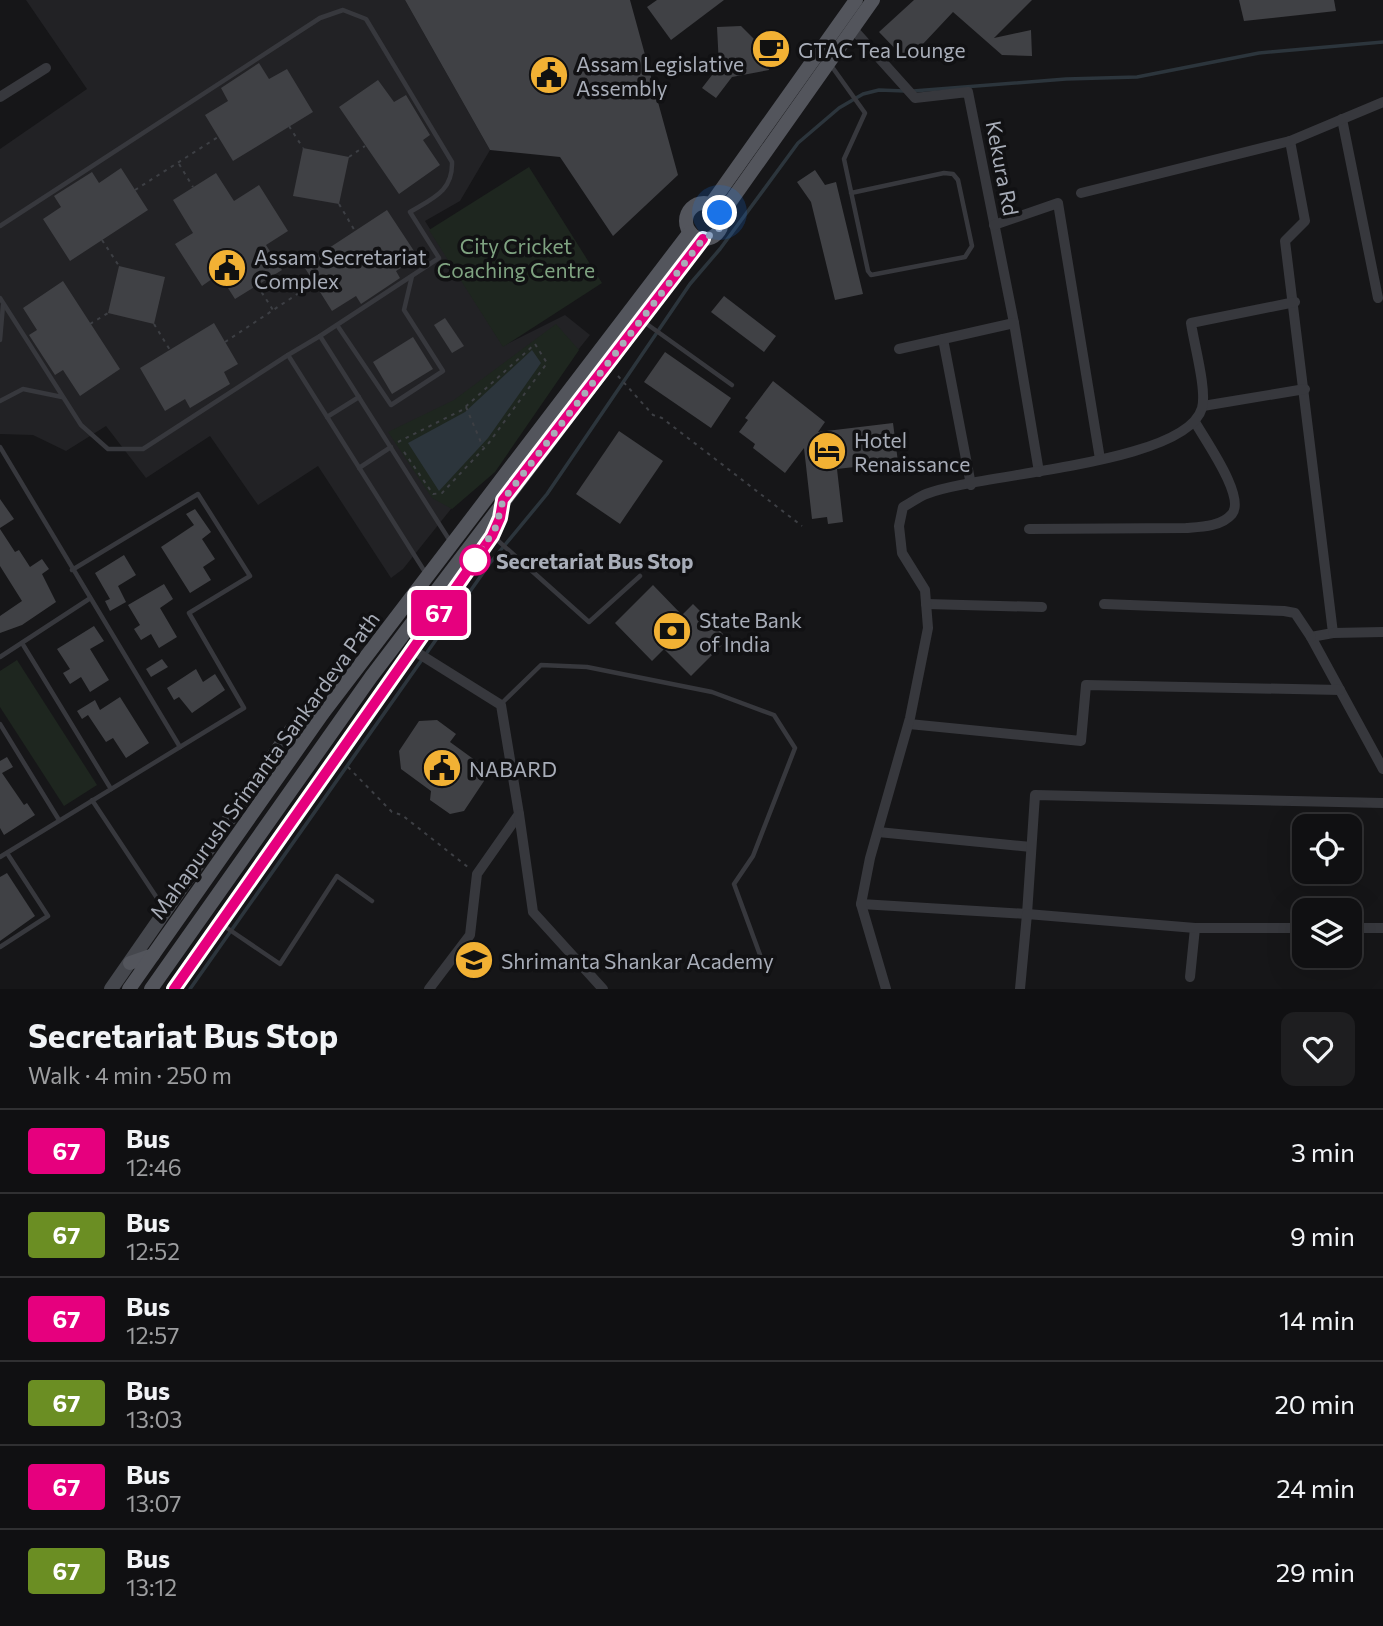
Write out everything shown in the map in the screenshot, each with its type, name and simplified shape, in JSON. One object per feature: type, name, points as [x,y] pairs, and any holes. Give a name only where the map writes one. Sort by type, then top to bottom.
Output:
[{"type":"main road","points":[[151,989],[437,588],[503,500],[646,324],[697,236],[719,230],[716,210],[856,0]]},
{"type":"main road","points":[[716,210],[829,63],[873,0]]},
{"type":"main road","points":[[697,236],[686,224],[687,212],[696,204],[716,210]]},
{"type":"main road","name":"Mahapurush Srimanta Sankardeva Path","points":[[129,989],[323,713],[452,544],[697,236]]},
{"type":"main road","points":[[174,989],[496,539],[503,500]]},
{"type":"main road","points":[[111,989],[291,730],[323,713]]},
{"type":"main road","points":[[130,963],[153,955]]},
{"type":"street","name":"Kekura Rd","points":[[853,29],[915,98],[968,92],[1014,323],[1039,472]]},
{"type":"street","points":[[0,97],[46,68]]},
{"type":"street","points":[[1081,193],[1290,141],[1383,102]]},
{"type":"street","points":[[1342,119],[1378,298]]},
{"type":"street","points":[[1290,141],[1306,221],[1285,242],[1295,302],[1334,633]]},
{"type":"street","points":[[994,225],[1058,202],[1100,458]]},
{"type":"street","points":[[886,989],[861,904],[878,832],[909,724],[928,628],[925,590],[902,553],[899,526],[903,507],[927,493],[1039,472],[1167,441],[1195,422],[1203,406],[1191,323],[1295,302]]},
{"type":"street","points":[[899,349],[1014,323]]},
{"type":"street","points":[[943,339],[971,485]]},
{"type":"street","points":[[1203,406],[1305,389]]},
{"type":"street","points":[[1029,529],[1186,528],[1209,526],[1231,516],[1236,506],[1234,492],[1195,422]]},
{"type":"street","points":[[926,604],[1042,607]]},
{"type":"street","points":[[1104,604],[1284,611],[1296,614],[1383,769]]},
{"type":"street","points":[[1311,637],[1334,633],[1383,632]]},
{"type":"street","points":[[416,651],[500,705],[533,912],[603,989]]},
{"type":"street","points":[[909,724],[1081,741],[1086,685],[1340,690]]},
{"type":"street","points":[[1020,989],[1035,795],[1383,803]]},
{"type":"street","points":[[429,989],[470,935],[477,874],[519,814]]},
{"type":"street","points":[[878,832],[1031,848]]},
{"type":"street","points":[[861,904],[1195,928],[1292,928]]},
{"type":"street","points":[[1190,976],[1195,928]]},
{"type":"street","points":[[1362,928],[1383,928]]},
{"type":"lane","points":[[0,226],[320,19],[343,10],[366,19],[453,162],[453,174],[447,189],[410,212],[439,258],[143,449],[108,449],[81,425],[0,298]]},
{"type":"lane","points":[[829,63],[860,105],[865,117],[844,159],[851,193],[871,275],[965,257],[969,253],[972,246],[958,180],[953,174],[944,173],[851,193]]},
{"type":"lane","points":[[337,324],[391,405],[443,371],[404,310],[412,275]]},
{"type":"lane","points":[[0,340],[4,304]]},
{"type":"lane","points":[[646,324],[732,385]]},
{"type":"lane","points":[[320,336],[452,544]]},
{"type":"lane","points":[[288,355],[427,576]]},
{"type":"lane","points":[[0,400],[23,390],[64,397]]},
{"type":"lane","points":[[327,417],[359,397]]},
{"type":"lane","points":[[0,447],[180,747]]},
{"type":"lane","points":[[359,468],[391,447]]},
{"type":"lane","points":[[0,857],[244,708],[189,613],[250,576],[198,494],[72,570]]},
{"type":"lane","points":[[496,539],[589,622],[640,576]]},
{"type":"lane","points":[[0,657],[89,599]]},
{"type":"lane","points":[[22,643],[111,789]]},
{"type":"lane","points":[[500,705],[541,665],[552,665],[587,667],[712,692],[774,715],[795,748],[753,856],[734,884],[763,963]]},
{"type":"lane","points":[[0,724],[59,820]]},
{"type":"lane","points":[[92,800],[166,911]]},
{"type":"lane","points":[[0,947],[48,916],[7,853]]},
{"type":"lane","points":[[222,925],[280,964],[337,876],[372,901]]},
{"type":"path","points":[[289,126],[303,148]]},
{"type":"path","points":[[135,190],[218,137]]},
{"type":"path","points":[[349,157],[365,146]]},
{"type":"path","points":[[178,163],[193,187]]},
{"type":"path","points":[[339,204],[355,231]]},
{"type":"path","points":[[102,240],[119,266]]},
{"type":"path","points":[[225,342],[314,284]]},
{"type":"path","points":[[257,285],[273,310]]},
{"type":"path","points":[[90,324],[108,313]]},
{"type":"path","points":[[154,324],[170,350]]},
{"type":"path","points":[[535,344],[547,363],[484,449],[442,493],[433,494],[398,442],[466,406],[535,344]]},
{"type":"path","points":[[618,376],[653,415],[662,418],[802,526]]},
{"type":"path","points":[[466,406],[484,449]]},
{"type":"path","points":[[342,761],[392,811],[402,815],[477,874]]},
{"type":"shaded area","name":"Assam Secretariat Complex","points":[[26,0],[405,0],[490,150],[460,201],[425,221],[503,346],[565,315],[590,335],[403,569],[391,578],[318,466],[258,505],[210,436],[146,478],[106,426],[66,451],[33,435],[0,434],[0,149],[87,89]]},
{"type":"shaded area","points":[[532,350],[541,363],[488,438],[439,491],[408,443],[465,412]]},
{"type":"green space","name":"City Cricket Coaching Centre","points":[[529,167],[602,283],[503,347],[429,230]]},
{"type":"green space","points":[[556,324],[579,350],[495,472],[452,509],[432,498],[388,432],[454,400]]},
{"type":"green space","points":[[17,660],[97,785],[64,806],[0,707],[0,671]]},
{"type":"building","name":"Assam Legislative Assembly","points":[[405,0],[630,0],[678,175],[613,236],[560,157],[490,150]]},
{"type":"building","points":[[657,0],[724,0],[671,40],[647,7]]},
{"type":"building","points":[[914,0],[1032,0],[994,38],[1031,30],[1032,56],[1002,55],[953,12],[907,61],[879,32]]},
{"type":"building","points":[[1239,0],[1334,0],[1336,11],[1244,21]]},
{"type":"building","points":[[741,26],[766,51],[769,70],[732,77],[716,98],[702,88],[719,66],[717,27]]},
{"type":"building","points":[[259,63],[269,79],[287,69],[313,112],[233,161],[205,115],[228,101],[221,88]]},
{"type":"building","points":[[378,80],[394,102],[406,95],[430,135],[423,140],[440,165],[399,194],[339,107]]},
{"type":"building","points":[[303,148],[349,157],[339,204],[293,196]]},
{"type":"building","points":[[121,168],[148,210],[70,261],[43,219],[61,207],[54,196],[92,172],[99,183]]},
{"type":"building","points":[[815,170],[825,185],[836,182],[863,294],[835,300],[811,202],[797,182]]},
{"type":"building","points":[[216,173],[234,201],[259,185],[288,231],[266,245],[282,270],[235,299],[219,274],[202,286],[175,244],[193,233],[173,200]]},
{"type":"building","points":[[387,210],[418,257],[396,271],[400,278],[361,304],[356,296],[332,311],[303,265]]},
{"type":"building","points":[[119,266],[165,277],[154,324],[108,313]]},
{"type":"building","points":[[63,281],[120,369],[80,396],[63,370],[55,375],[29,335],[37,330],[23,308]]},
{"type":"building","points":[[724,296],[776,336],[764,352],[711,312]]},
{"type":"building","points":[[445,318],[464,346],[452,353],[434,325]]},
{"type":"building","points":[[214,323],[238,364],[224,372],[230,384],[190,408],[185,399],[165,411],[140,368]]},
{"type":"building","points":[[413,337],[433,369],[392,394],[373,362]]},
{"type":"building","points":[[665,352],[731,398],[711,428],[644,382]]},
{"type":"building","name":"Hotel Renaissance","points":[[773,381],[825,422],[818,432],[893,423],[898,462],[837,469],[843,522],[828,524],[827,517],[812,519],[804,448],[785,473],[753,448],[755,444],[739,432],[748,420],[745,418]]},
{"type":"building","points":[[619,431],[663,461],[620,524],[576,494]]},
{"type":"building","points":[[0,499],[14,519],[0,528]]},
{"type":"building","points":[[195,509],[211,532],[202,539],[215,559],[203,567],[211,580],[190,593],[161,547],[194,525],[186,514]]},
{"type":"building","points":[[0,529],[15,552],[19,550],[30,567],[42,559],[49,569],[42,574],[56,602],[22,625],[0,633],[0,616],[22,601],[0,566]]},
{"type":"building","points":[[124,555],[136,575],[118,586],[126,602],[110,611],[105,601],[110,599],[95,573]]},
{"type":"building","points":[[164,584],[173,599],[160,608],[177,637],[159,648],[151,634],[141,640],[134,629],[140,625],[128,605]]},
{"type":"building","name":"State Bank of India","points":[[653,585],[682,615],[693,604],[728,639],[691,676],[664,649],[652,661],[615,623]]},
{"type":"building","points":[[94,626],[104,641],[90,649],[109,680],[90,692],[81,677],[70,684],[63,673],[70,669],[57,649]]},
{"type":"building","points":[[162,659],[168,667],[151,677],[146,669]]},
{"type":"building","points":[[196,669],[203,682],[215,674],[225,690],[192,713],[179,697],[174,700],[167,688]]},
{"type":"building","points":[[120,697],[149,743],[126,758],[113,738],[106,742],[88,715],[82,719],[77,711],[95,700],[100,710]]},
{"type":"building","name":"NABARD","points":[[437,720],[456,734],[450,742],[483,766],[484,781],[464,811],[450,814],[430,800],[431,791],[401,769],[399,751],[419,721]]},
{"type":"building","points":[[7,757],[13,767],[2,773],[24,805],[27,803],[35,815],[4,835],[0,828],[0,761]]},
{"type":"building","points":[[7,873],[35,916],[0,941],[0,877]]},
{"type":"waterway","points":[[913,91],[1066,79],[1137,77],[1259,53],[1383,42]]},
{"type":"waterway","points":[[190,989],[490,563],[547,494],[690,284],[720,249],[798,143],[839,108],[863,94],[879,90],[905,91]]},
{"type":"bus line","name":"67","points":[[174,989],[492,536],[500,518],[503,500],[703,239]]},
{"type":"place","name":"GTAC Tea Lounge","points":[[771,49]]},
{"type":"place","name":"Assam Legislative Assembly","points":[[549,75]]},
{"type":"place","name":"Assam Secretariat Complex","points":[[227,268]]},
{"type":"place","name":"Hotel Renaissance","points":[[827,451]]},
{"type":"place","name":"Secretariat Bus Stop","points":[[475,560]]},
{"type":"place","name":"State Bank of India","points":[[672,631]]},
{"type":"place","name":"NABARD","points":[[442,768]]},
{"type":"place","name":"Shrimanta Shankar Academy","points":[[474,960]]},
{"type":"route","points":[[475,560],[492,536],[500,518],[503,500],[703,239],[715,235],[719,230],[722,219],[720,213]]}]
